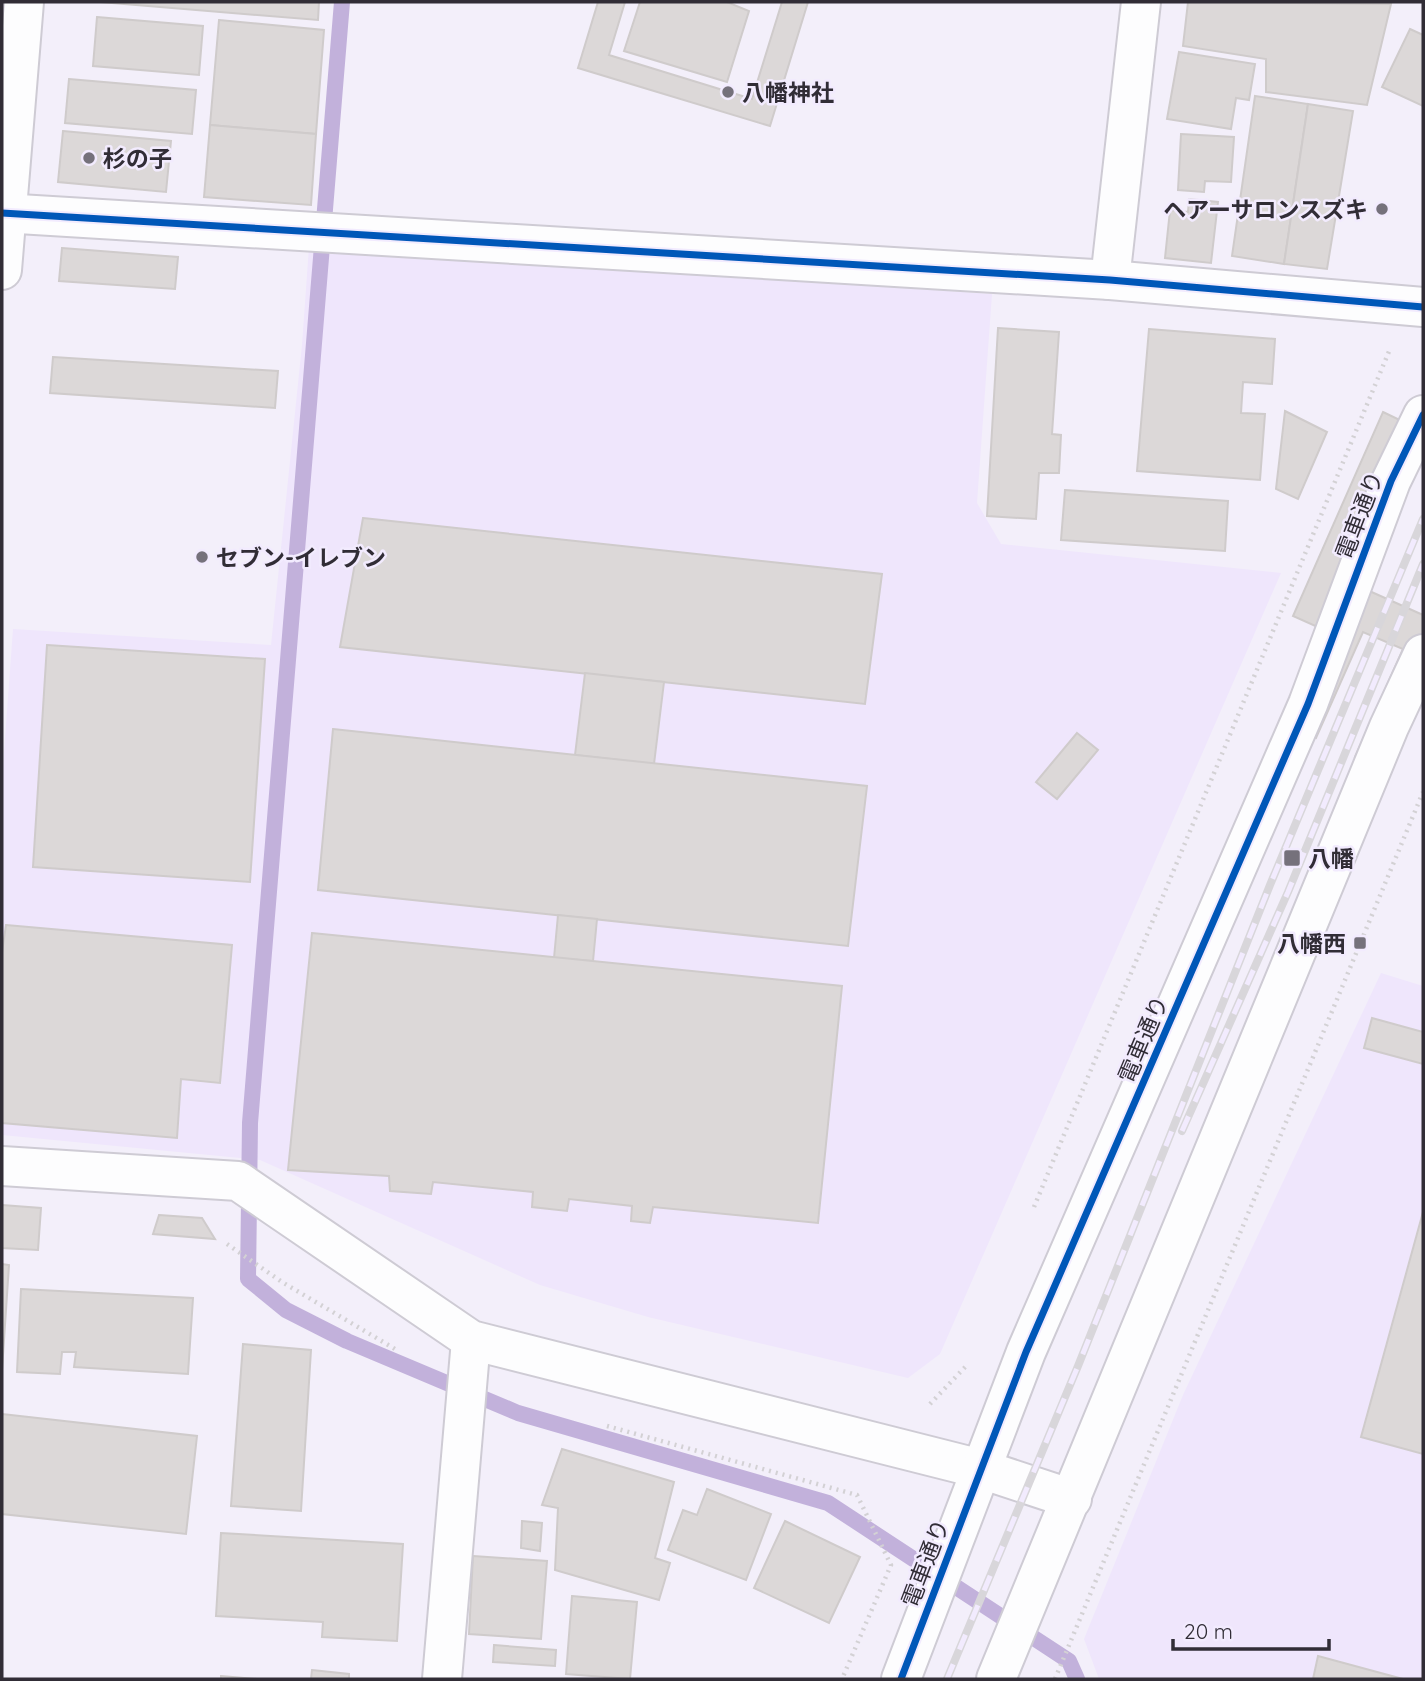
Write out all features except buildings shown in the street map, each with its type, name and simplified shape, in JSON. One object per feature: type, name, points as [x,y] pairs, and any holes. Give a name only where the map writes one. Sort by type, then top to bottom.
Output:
[{"type":"street","points":[[2,270],[4,213],[23,2]]},
{"type":"street","points":[[1110,280],[1141,2]]},
{"type":"street","points":[[4,213],[1110,280],[1423,307]]},
{"type":"street","name":"電車通り","points":[[901,1679],[1026,1352],[1308,704],[1391,481],[1423,415]]},
{"type":"street","points":[[996,1679],[1389,727],[1423,654]]},
{"type":"street","points":[[2,1166],[237,1181],[471,1340],[981,1469],[1072,1499]]},
{"type":"street","points":[[442,1679],[471,1340]]},
{"type":"path","points":[[1033,1209],[1390,349]]},
{"type":"path","points":[[1055,1679],[1423,792]]},
{"type":"path","points":[[227,1244],[282,1282],[397,1350]]},
{"type":"path","points":[[930,1404],[969,1363]]},
{"type":"path","points":[[604,1426],[857,1495],[891,1564],[842,1679]]},
{"type":"shaded area","points":[[309,247],[992,294],[977,503],[1001,544],[1281,573],[940,1354],[908,1378],[648,1317],[540,1285],[260,1160],[2,1135],[2,780],[13,629],[271,645],[302,345]]},
{"type":"shaded area","points":[[1381,973],[1423,986],[1423,1679],[1099,1679],[1084,1639],[1183,1395]]},
{"type":"waterway","points":[[342,2],[250,1123],[248,1279],[286,1310],[347,1341],[518,1413],[828,1503],[1069,1661],[1077,1679]]},
{"type":"railway","points":[[947,1679],[1078,1366],[1270,885],[1423,519]]},
{"type":"railway","points":[[1182,1131],[1288,892],[1423,564]]},
{"type":"cycle path","points":[[2,213],[1110,280],[1423,307]]},
{"type":"cycle path","points":[[901,1679],[1026,1352],[1308,704],[1391,481],[1423,415]]},
{"type":"place","name":"八幡神社","points":[[728,92]]},
{"type":"place","name":"杉の子","points":[[89,158]]},
{"type":"place","name":"ヘアーサロンスズキ","points":[[1382,209]]},
{"type":"place","name":"セブン-イレブン","points":[[202,557]]},
{"type":"place","name":"八幡","points":[[1292,858]]},
{"type":"place","name":"八幡西","points":[[1360,943]]}]
